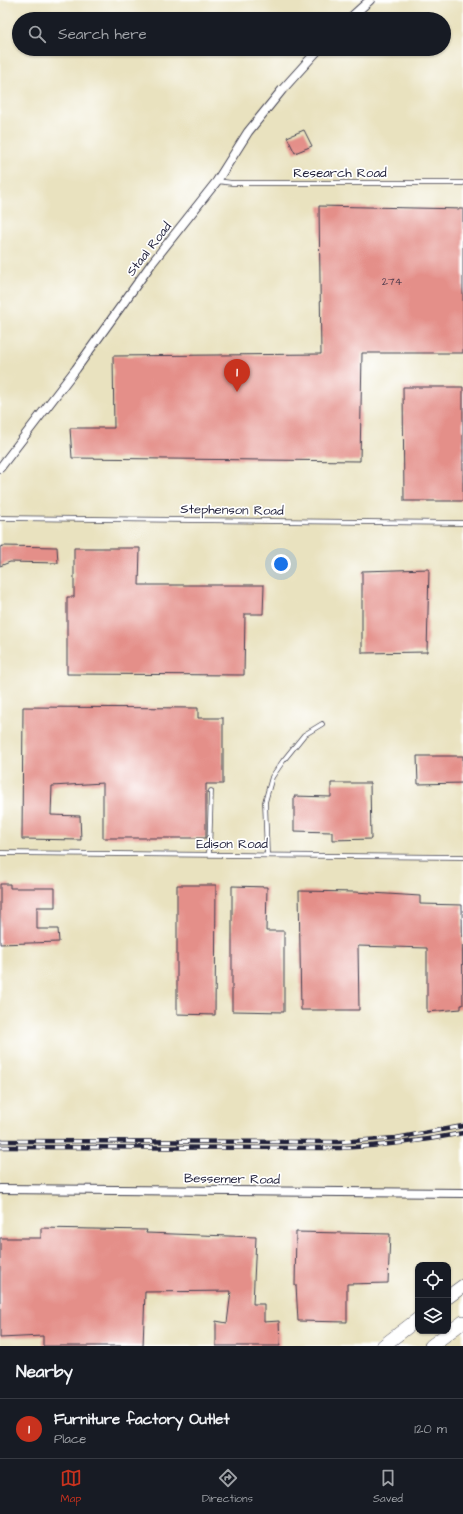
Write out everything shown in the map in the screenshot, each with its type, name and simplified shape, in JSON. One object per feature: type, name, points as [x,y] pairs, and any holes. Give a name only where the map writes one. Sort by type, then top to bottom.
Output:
[{"type":"main road","points":[[451,1295],[463,1286]]},
{"type":"main road","points":[[383,1346],[415,1321]]},
{"type":"main road","points":[[431,1346],[463,1322]]},
{"type":"street","points":[[357,12],[370,0]]},
{"type":"street","name":"Staal Road","points":[[0,468],[76,368],[152,263],[217,182],[248,132],[282,90],[314,56]]},
{"type":"street","name":"Bessemer Road","points":[[0,1189],[463,1193]]},
{"type":"lane","name":"Research Road","points":[[217,182],[463,183]]},
{"type":"lane","name":"Stephenson Road","points":[[0,518],[463,523]]},
{"type":"lane","points":[[267,854],[265,802],[272,777],[304,735],[322,724]]},
{"type":"lane","points":[[209,854],[211,791]]},
{"type":"lane","name":"Edison Road","points":[[0,853],[267,854],[463,857]]},
{"type":"building","points":[[304,130],[312,146],[295,153],[287,137]]},
{"type":"building","points":[[319,206],[463,209],[463,353],[362,353],[360,461],[72,458],[70,428],[114,428],[113,356],[321,354]]},
{"type":"building","points":[[403,387],[463,387],[463,501],[404,501]]},
{"type":"building","points":[[0,547],[57,547],[58,563],[10,562],[0,566]]},
{"type":"building","points":[[74,548],[140,548],[139,585],[264,585],[263,614],[245,614],[244,675],[67,674],[67,597],[74,597]]},
{"type":"building","points":[[429,569],[427,652],[362,653],[362,571]]},
{"type":"building","points":[[23,707],[198,708],[198,718],[223,718],[223,784],[206,784],[206,838],[103,838],[103,783],[52,786],[51,815],[80,816],[81,840],[22,839]]},
{"type":"building","points":[[417,756],[463,756],[463,783],[418,784]]},
{"type":"building","points":[[331,783],[370,783],[371,839],[332,840],[332,832],[294,831],[294,796],[331,797]]},
{"type":"building","points":[[0,884],[10,884],[10,888],[55,888],[55,907],[37,907],[37,929],[58,929],[59,942],[0,944]]},
{"type":"building","points":[[177,885],[216,885],[215,1015],[177,1014]]},
{"type":"building","points":[[232,886],[267,887],[266,931],[284,931],[284,1012],[232,1011]]},
{"type":"building","points":[[299,891],[355,892],[420,896],[420,904],[462,905],[463,1005],[461,1005],[461,1009],[427,1012],[427,948],[358,946],[359,1010],[301,1010]]},
{"type":"building","points":[[41,1228],[147,1230],[146,1233],[256,1237],[253,1304],[264,1304],[264,1322],[279,1321],[280,1346],[216,1346],[216,1321],[227,1323],[231,1291],[145,1292],[143,1346],[43,1346],[43,1336],[0,1338],[0,1238],[41,1238]]},
{"type":"building","points":[[296,1232],[390,1234],[388,1283],[347,1284],[347,1322],[298,1321],[295,1285]]},
{"type":"railway","points":[[0,1141],[338,1142],[396,1138],[463,1126]]},
{"type":"railway","points":[[0,1147],[340,1148],[402,1143],[463,1133]]},
{"type":"place","name":"Furniture factory Outlet","points":[[237,392]]}]
